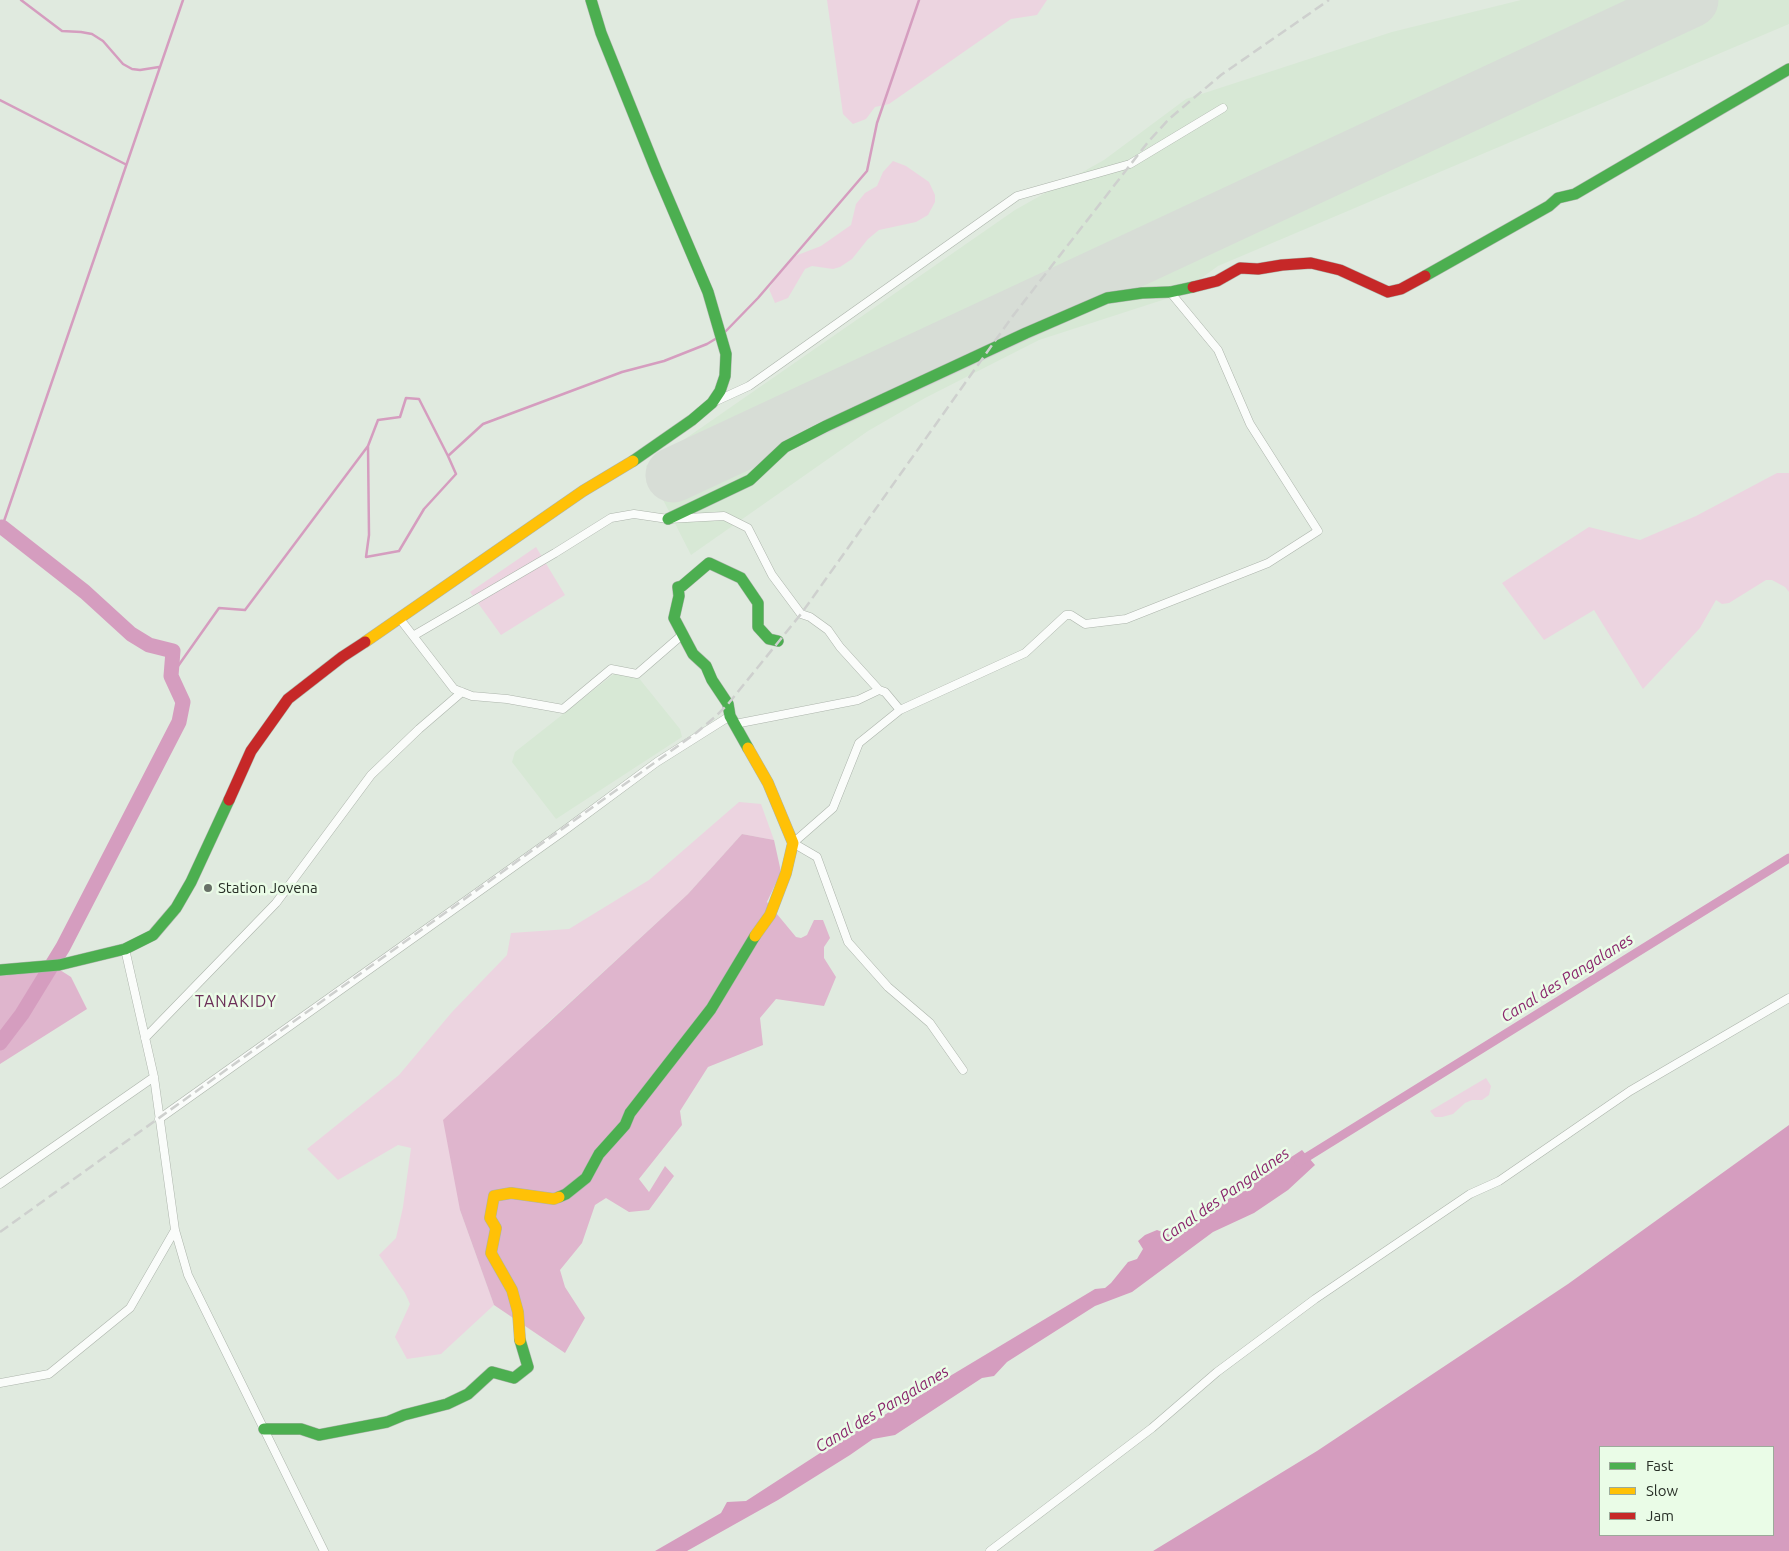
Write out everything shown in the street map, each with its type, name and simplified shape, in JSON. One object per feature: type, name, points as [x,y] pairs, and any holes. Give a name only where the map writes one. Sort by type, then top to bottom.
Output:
[{"type":"street","points":[[0,970],[59,965],[125,949],[153,935],[176,908],[191,882],[251,751],[288,699],[342,657],[400,619],[567,501],[634,461],[692,420],[712,402],[720,391],[725,376],[726,354],[708,292],[652,161],[601,33],[590,0]]},
{"type":"street","points":[[668,519],[750,480],[785,447],[810,434],[1026,333],[1107,298],[1142,293],[1170,292],[1217,281],[1240,268],[1258,269],[1282,264],[1311,263],[1340,270],[1388,292],[1401,289],[1549,206],[1558,198],[1575,194],[1789,69]]},
{"type":"street","points":[[712,402],[749,386],[1017,196],[1130,164],[1223,108]]},
{"type":"street","points":[[264,1429],[301,1430],[319,1435],[388,1422],[404,1415],[447,1404],[468,1394],[492,1372],[514,1378],[528,1367],[520,1343],[518,1312],[512,1290],[491,1253],[496,1228],[490,1218],[494,1196],[511,1193],[554,1199],[566,1194],[586,1178],[599,1154],[625,1125],[630,1112],[711,1010],[747,947],[770,915],[786,873],[793,843],[833,808],[859,743],[900,710],[1025,652],[1066,616],[1071,615],[1085,624],[1126,619],[1268,564],[1318,531],[1250,424],[1218,350],[1170,292]]},
{"type":"street","points":[[413,636],[555,553],[610,518],[634,514],[668,519],[724,516],[748,528],[772,575],[801,614],[810,617],[828,630],[879,690],[885,692],[900,710]]},
{"type":"street","points":[[778,641],[769,639],[758,626],[758,603],[741,578],[709,563],[678,588],[679,596],[674,618],[682,635],[693,654],[706,666],[712,680],[728,704],[732,720],[768,783],[793,843],[817,857],[848,942],[888,987],[930,1023],[964,1070]]},
{"type":"street","points":[[400,619],[454,689],[472,696],[507,699],[563,709],[611,669],[637,674],[682,635]]},
{"type":"street","points":[[159,1119],[561,833],[657,762],[732,720],[858,700],[879,690]]},
{"type":"street","points":[[145,1038],[276,903],[371,775],[462,692]]},
{"type":"street","points":[[125,949],[154,1078],[176,1230],[188,1275],[324,1551]]},
{"type":"street","points":[[990,1551],[1152,1428],[1217,1372],[1316,1299],[1470,1194],[1499,1181],[1630,1091],[1789,998]]},
{"type":"street","points":[[0,1184],[154,1078]]},
{"type":"street","points":[[0,1383],[49,1374],[130,1308],[176,1230]]},
{"type":"shaded area","points":[[827,0],[1047,0],[1037,15],[1011,19],[889,104],[875,107],[866,119],[853,124],[843,114]]},
{"type":"shaded area","points":[[1521,0],[1789,0],[1789,24],[1218,266],[1178,295],[1039,340],[925,398],[868,431],[691,555],[646,466],[1015,210],[1104,160],[1186,99],[1392,32]]},
{"type":"shaded area","points":[[893,161],[906,166],[929,182],[935,195],[935,202],[928,215],[916,222],[879,230],[868,239],[852,259],[840,267],[833,269],[812,266],[805,269],[788,298],[775,303],[769,289],[780,271],[795,256],[821,246],[851,225],[856,204],[865,193],[877,186],[883,172]]},
{"type":"shaded area","points":[[1777,473],[1789,473],[1789,592],[1785,587],[1772,580],[1766,580],[1729,603],[1722,604],[1716,600],[1700,628],[1643,689],[1594,610],[1544,640],[1502,583],[1589,527],[1640,540],[1696,516]]},
{"type":"shaded area","points":[[536,547],[565,595],[501,635],[470,592]]},
{"type":"shaded area","points":[[619,665],[638,677],[680,729],[682,737],[556,819],[512,762],[515,752],[614,674]]},
{"type":"shaded area","points":[[739,802],[761,804],[774,840],[742,834],[688,894],[542,1028],[460,1210],[494,1305],[441,1354],[407,1359],[395,1337],[410,1304],[405,1293],[379,1255],[396,1238],[403,1207],[411,1148],[398,1145],[338,1180],[307,1149],[399,1075],[452,1012],[507,955],[511,933],[569,929],[649,880]]},
{"type":"shaded area","points":[[742,834],[774,840],[781,872],[767,902],[796,937],[801,938],[807,935],[814,920],[823,920],[830,938],[824,947],[824,958],[836,977],[824,1006],[776,999],[760,1018],[763,1045],[708,1067],[680,1111],[682,1125],[639,1179],[649,1192],[665,1166],[674,1176],[649,1210],[629,1212],[606,1198],[595,1205],[582,1243],[560,1270],[565,1287],[585,1318],[565,1353],[494,1305],[460,1210],[443,1120],[688,894]]},
{"type":"shaded area","points":[[60,970],[71,977],[87,1009],[0,1064],[0,976]]},
{"type":"shaded area","points":[[1486,1078],[1491,1086],[1489,1095],[1482,1100],[1472,1100],[1465,1103],[1453,1114],[1442,1117],[1435,1117],[1430,1111]]},
{"type":"shaded area","points":[[1789,1125],[1789,1551],[1153,1551],[1317,1451],[1568,1284]]},
{"type":"shaded area","points":[[1302,1150],[1315,1165],[1288,1190],[1254,1213],[1213,1232],[1132,1292],[1095,1306],[1007,1362],[994,1376],[982,1378],[895,1435],[873,1439],[778,1500],[687,1551],[655,1551],[721,1513],[727,1502],[746,1501],[907,1399],[921,1395],[1095,1289],[1105,1288],[1128,1262],[1137,1259],[1143,1249],[1138,1241],[1145,1235],[1157,1230],[1175,1237],[1251,1183]]},
{"type":"waterway","points":[[21,0],[62,31],[92,34],[103,41],[123,64],[132,69],[140,70],[159,67]]},
{"type":"waterway","points":[[0,526],[2,527],[183,0]]},
{"type":"waterway","points":[[724,333],[758,298],[867,171],[877,123],[919,0]]},
{"type":"waterway","points":[[0,100],[125,164]]},
{"type":"waterway","points":[[171,676],[219,608],[245,610],[368,446],[378,420],[400,417],[406,398],[419,399],[448,456],[483,424],[622,372],[664,361],[707,344],[717,338]]},
{"type":"waterway","points":[[368,446],[369,535],[366,557],[399,551],[424,509],[456,474],[448,456]]},
{"type":"waterway","points":[[0,1043],[22,1014],[63,947],[179,722],[183,702],[171,676],[173,651],[149,645],[131,634],[85,592],[2,527]]},
{"type":"waterway","name":"Canal des Pangalanes","points":[[1299,1162],[1789,858]]},
{"type":"runway","points":[[673,475],[1691,0]]},
{"type":"railway","points":[[0,1232],[696,733],[716,716],[728,704],[801,614],[1012,317],[1148,142],[1169,119],[1221,75],[1329,0]]},
{"type":"traffic: fast","points":[[591,0],[601,33],[708,292],[726,354],[725,376],[720,391],[712,403],[692,420],[633,461]]},
{"type":"traffic: fast","points":[[1425,276],[1549,206],[1558,198],[1575,194],[1789,69]]},
{"type":"traffic: fast","points":[[668,519],[750,480],[785,447],[1026,333],[1107,298],[1142,293],[1170,292],[1193,287]]},
{"type":"traffic: fast","points":[[748,748],[730,716],[728,704],[712,680],[706,666],[693,654],[674,618],[679,596],[678,587],[682,586],[709,563],[741,578],[758,603],[758,627],[769,639],[778,641]]},
{"type":"traffic: fast","points":[[0,970],[59,965],[125,949],[153,935],[176,908],[191,882],[229,800]]},
{"type":"traffic: fast","points":[[559,1197],[566,1194],[586,1178],[599,1154],[625,1125],[630,1113],[711,1009],[755,936]]},
{"type":"traffic: fast","points":[[264,1429],[301,1429],[319,1435],[387,1422],[404,1415],[447,1404],[468,1394],[492,1372],[514,1378],[528,1367],[520,1340]]},
{"type":"traffic: slow","points":[[365,642],[583,491],[633,461]]},
{"type":"traffic: slow","points":[[748,748],[768,783],[793,843],[786,873],[770,915],[755,936]]},
{"type":"traffic: slow","points":[[520,1340],[518,1312],[512,1290],[491,1253],[496,1228],[490,1218],[494,1196],[511,1193],[554,1199],[559,1197]]},
{"type":"traffic: jam","points":[[1193,287],[1217,281],[1240,268],[1258,269],[1311,263],[1340,270],[1388,292],[1401,289],[1425,276]]},
{"type":"traffic: jam","points":[[229,800],[251,751],[288,699],[342,657],[365,642]]},
{"type":"place","name":"Station Jovena","points":[[208,888]]},
{"type":"district","name":"TANAKIDY","points":[[236,1002]]}]
